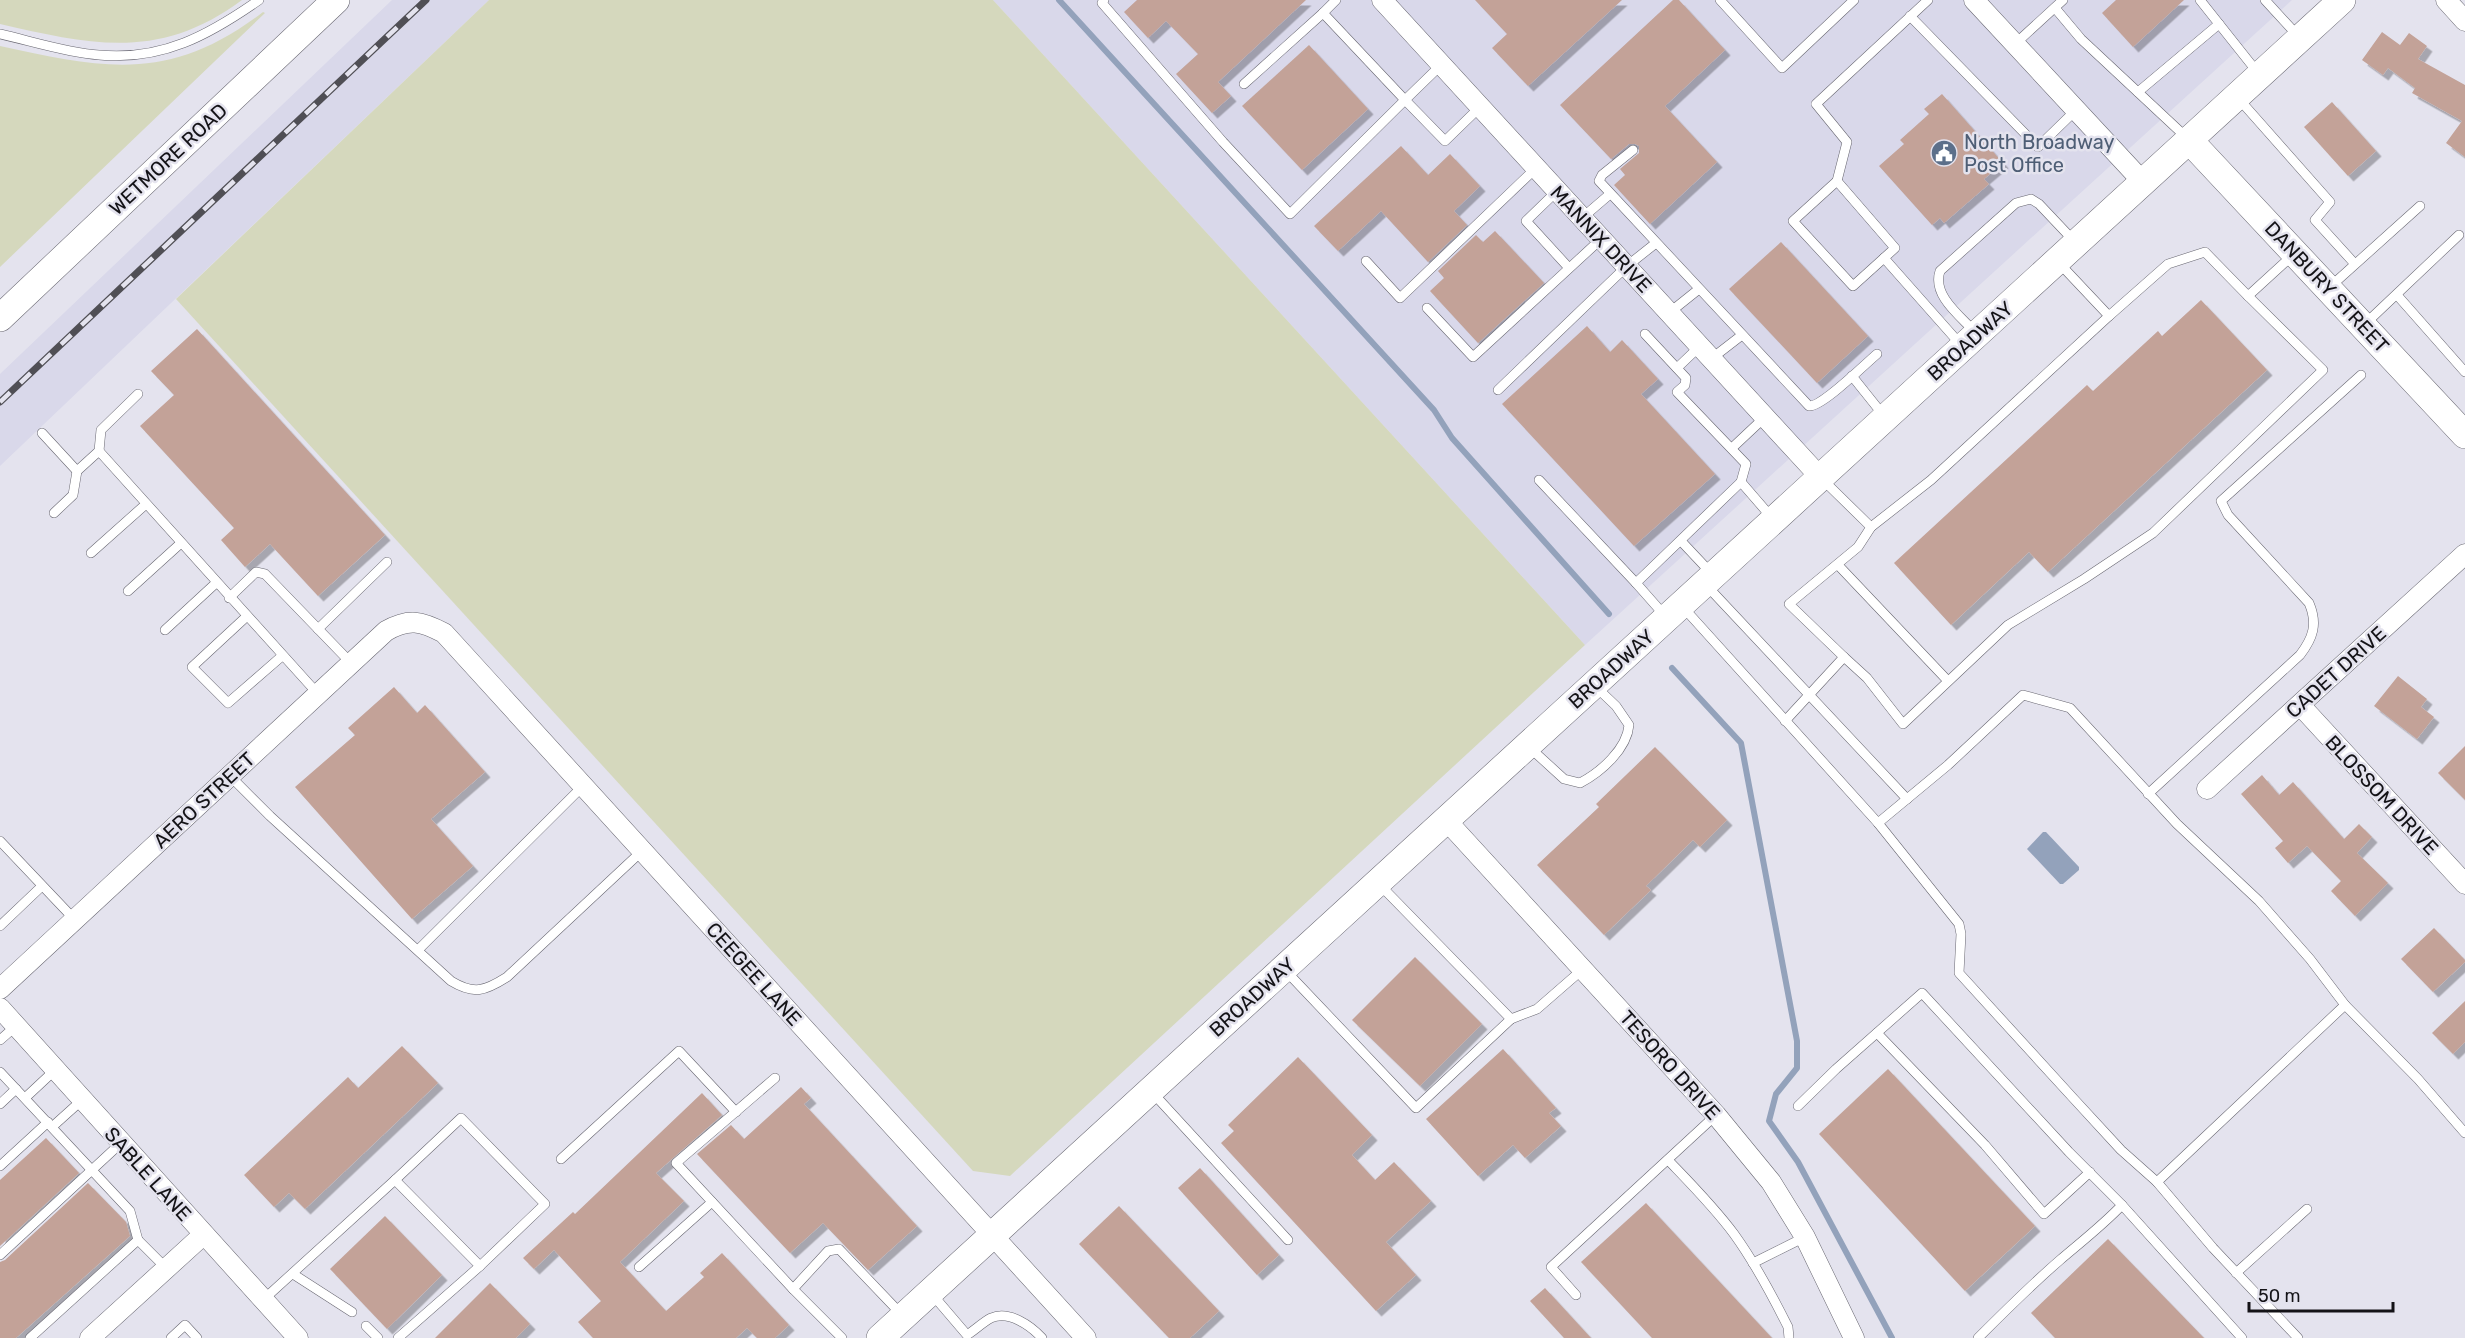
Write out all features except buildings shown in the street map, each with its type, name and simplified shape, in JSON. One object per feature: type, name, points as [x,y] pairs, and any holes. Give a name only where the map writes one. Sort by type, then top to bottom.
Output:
[{"type":"main road","name":"WETMORE ROAD","points":[[0,318],[336,0]]},
{"type":"main road","name":"BROADWAY","points":[[880,1338],[2342,0]]},
{"type":"main road","name":"DANBURY STREET","points":[[2189,140],[2465,435]]},
{"type":"street","name":"MANNIX DRIVE","points":[[1382,0],[1820,477]]},
{"type":"street","points":[[2446,0],[2465,21]]},
{"type":"street","points":[[1982,3],[2015,44],[2142,182]]},
{"type":"street","name":"CADET DRIVE","points":[[2207,789],[2465,554]]},
{"type":"street","name":"AERO STREET","points":[[0,989],[386,631],[399,624],[414,621]]},
{"type":"street","name":"CEEGEE LANE","points":[[414,621],[429,625],[444,633],[1086,1338]]},
{"type":"street","name":"BLOSSOM DRIVE","points":[[2300,705],[2465,884]]},
{"type":"street","name":"TESORO DRIVE","points":[[1446,820],[1716,1116],[1771,1182],[1805,1237],[1854,1338]]},
{"type":"street","name":"SABLE LANE","points":[[0,1008],[298,1338]]},
{"type":"street","points":[[90,1338],[203,1235]]},
{"type":"lane","points":[[0,34],[98,55],[147,54],[187,43],[224,25],[259,0]]},
{"type":"lane","points":[[1104,0],[1102,3],[1215,133],[1290,214],[1441,65]]},
{"type":"lane","points":[[1244,84],[1336,0]]},
{"type":"lane","points":[[1720,0],[1782,68],[1854,0]]},
{"type":"lane","points":[[1837,182],[1895,248],[1853,286],[1794,221],[1837,182],[1847,142],[1816,104],[1928,0]]},
{"type":"lane","points":[[2015,44],[2063,0]]},
{"type":"lane","points":[[2200,0],[2260,75]]},
{"type":"lane","points":[[2265,0],[2300,38]]},
{"type":"lane","points":[[2055,8],[2081,39],[2189,140]]},
{"type":"lane","points":[[1323,13],[1445,141],[1480,107]]},
{"type":"lane","points":[[1910,16],[2037,147],[2076,110]]},
{"type":"lane","points":[[2139,92],[2219,24]]},
{"type":"lane","points":[[2236,96],[2330,202],[2315,220],[2354,263]]},
{"type":"lane","points":[[1633,150],[1602,175],[1599,181],[1809,406],[1825,401],[1877,354]]},
{"type":"lane","points":[[1366,261],[1400,298],[1536,168]]},
{"type":"lane","points":[[1557,191],[1526,221],[1569,268]]},
{"type":"lane","points":[[1582,218],[1610,194]]},
{"type":"lane","points":[[1970,340],[1940,293],[1937,281],[1940,271],[2016,203],[2031,199],[2039,204],[2066,252],[2109,316]]},
{"type":"lane","points":[[2328,289],[2354,263],[2420,206]]},
{"type":"lane","points":[[2363,326],[2459,235]]},
{"type":"lane","points":[[1427,308],[1473,357],[1601,239]]},
{"type":"lane","points":[[1498,390],[1627,266],[1656,243]]},
{"type":"lane","points":[[2205,252],[2323,370],[2153,533],[2084,579],[2008,625],[1903,724],[1867,678],[1789,604],[1838,565],[1858,547],[1871,527],[1931,480],[2109,316],[2168,264],[2205,252]]},
{"type":"lane","points":[[2248,296],[2295,253]]},
{"type":"lane","points":[[1884,258],[1970,340]]},
{"type":"lane","points":[[1669,313],[1700,289]]},
{"type":"lane","points":[[2397,295],[2465,372]]},
{"type":"lane","points":[[1636,583],[1741,482],[1746,464],[1677,392],[1685,385],[1686,378],[1645,334]]},
{"type":"lane","points":[[1677,368],[1742,335]]},
{"type":"lane","points":[[2148,794],[2301,655],[2311,641],[2315,627],[2314,614],[2309,603],[2228,514],[2221,501],[2361,375]]},
{"type":"lane","points":[[1852,376],[1885,418]]},
{"type":"lane","points":[[54,513],[73,495],[77,471],[99,451],[102,430],[138,394]]},
{"type":"lane","points":[[1732,448],[1765,417]]},
{"type":"lane","points":[[42,433],[77,471]]},
{"type":"lane","points":[[99,451],[246,617],[318,694]]},
{"type":"lane","points":[[1820,477],[1871,527]]},
{"type":"lane","points":[[1539,480],[1636,583],[1674,611],[1785,721],[1878,823],[1959,924],[1961,934],[1959,973],[2114,1141],[2157,1182],[2236,1273],[2298,1338]]},
{"type":"lane","points":[[1741,482],[1774,520]]},
{"type":"lane","points":[[91,553],[146,504]]},
{"type":"lane","points":[[1681,541],[1709,579],[1809,695],[1907,798]]},
{"type":"lane","points":[[128,591],[181,543]]},
{"type":"lane","points":[[318,629],[387,562]]},
{"type":"lane","points":[[1838,565],[1948,681]]},
{"type":"lane","points":[[229,598],[256,572],[261,572],[351,663]]},
{"type":"lane","points":[[165,630],[216,583]]},
{"type":"lane","points":[[246,617],[192,667],[228,703],[282,656]]},
{"type":"lane","points":[[1785,721],[1844,657]]},
{"type":"lane","points":[[1527,746],[1564,779],[1580,783],[1596,775],[1628,738],[1629,725],[1616,706],[1594,684]]},
{"type":"lane","points":[[1878,823],[1948,765],[2024,695],[2070,708],[2148,794],[2259,901],[2310,959],[2345,1005],[2418,1079],[2465,1133]]},
{"type":"lane","points":[[230,776],[270,816],[451,981],[464,989],[478,990],[491,987],[507,977],[642,851]]},
{"type":"lane","points":[[418,950],[526,846],[583,786]]},
{"type":"lane","points":[[0,841],[75,920]]},
{"type":"lane","points":[[1378,882],[1511,1019]]},
{"type":"lane","points":[[0,926],[42,886]]},
{"type":"lane","points":[[1283,969],[1416,1108],[1511,1019],[1537,1009],[1583,969]]},
{"type":"lane","points":[[1798,1106],[1922,993],[2122,1205],[2242,1338]]},
{"type":"lane","points":[[2157,1182],[2345,1005]]},
{"type":"lane","points":[[0,1040],[15,1026]]},
{"type":"lane","points":[[1877,1032],[1985,1145],[2044,1214],[2090,1172]]},
{"type":"lane","points":[[561,1159],[679,1051],[736,1112]]},
{"type":"lane","points":[[25,1098],[55,1070]]},
{"type":"lane","points":[[0,1072],[130,1211],[138,1240],[166,1268]]},
{"type":"lane","points":[[775,1078],[676,1163],[793,1289],[842,1338]]},
{"type":"lane","points":[[0,1104],[16,1089]]},
{"type":"lane","points":[[1150,1090],[1288,1240]]},
{"type":"lane","points":[[0,1166],[82,1100]]},
{"type":"lane","points":[[1576,1295],[1551,1267],[1716,1116]]},
{"type":"lane","points":[[263,1300],[461,1118],[545,1204],[480,1266],[398,1338]]},
{"type":"lane","points":[[0,1255],[121,1143]]},
{"type":"lane","points":[[1668,1160],[1713,1207],[1753,1263],[1788,1327],[1789,1338]]},
{"type":"lane","points":[[395,1180],[480,1266]]},
{"type":"lane","points":[[639,1267],[712,1202]]},
{"type":"lane","points":[[1978,1338],[2024,1292],[2102,1226],[2122,1205]]},
{"type":"lane","points":[[2236,1273],[2307,1209]]},
{"type":"lane","points":[[1753,1263],[1805,1237]]},
{"type":"lane","points":[[30,1338],[138,1240]]},
{"type":"lane","points":[[793,1289],[828,1251],[839,1250],[903,1317]]},
{"type":"lane","points":[[293,1274],[352,1312]]},
{"type":"lane","points":[[930,1292],[966,1336],[993,1317],[1016,1318],[1031,1326],[1042,1338]]},
{"type":"lane","points":[[171,1338],[185,1325],[197,1338]]},
{"type":"lane","points":[[366,1326],[378,1338]]},
{"type":"shaded area","points":[[392,0],[489,0],[0,466],[0,374]]},
{"type":"shaded area","points":[[993,0],[2292,0],[1585,645]]},
{"type":"shaded area","points":[[2043,832],[2046,832],[2079,867],[2079,870],[2063,884],[2060,884],[2027,849]]},
{"type":"green space","points":[[0,0],[242,0],[212,19],[183,32],[154,40],[125,43],[65,38],[0,24]]},
{"type":"green space","points":[[489,0],[993,0],[1585,645],[1010,1176],[973,1171],[176,299]]},
{"type":"green space","points":[[263,12],[265,13],[0,267],[0,46],[105,64],[136,64],[167,60],[198,51],[229,35]]},
{"type":"waterway","points":[[1059,0],[1434,410],[1452,438],[1609,614]]},
{"type":"waterway","points":[[1672,668],[1741,743],[1797,1041],[1797,1068],[1776,1094],[1769,1121],[1798,1162],[1892,1338]]},
{"type":"railway","points":[[0,402],[426,0]]},
{"type":"place","name":"North Broadway Post Office","points":[[1944,153]]}]
